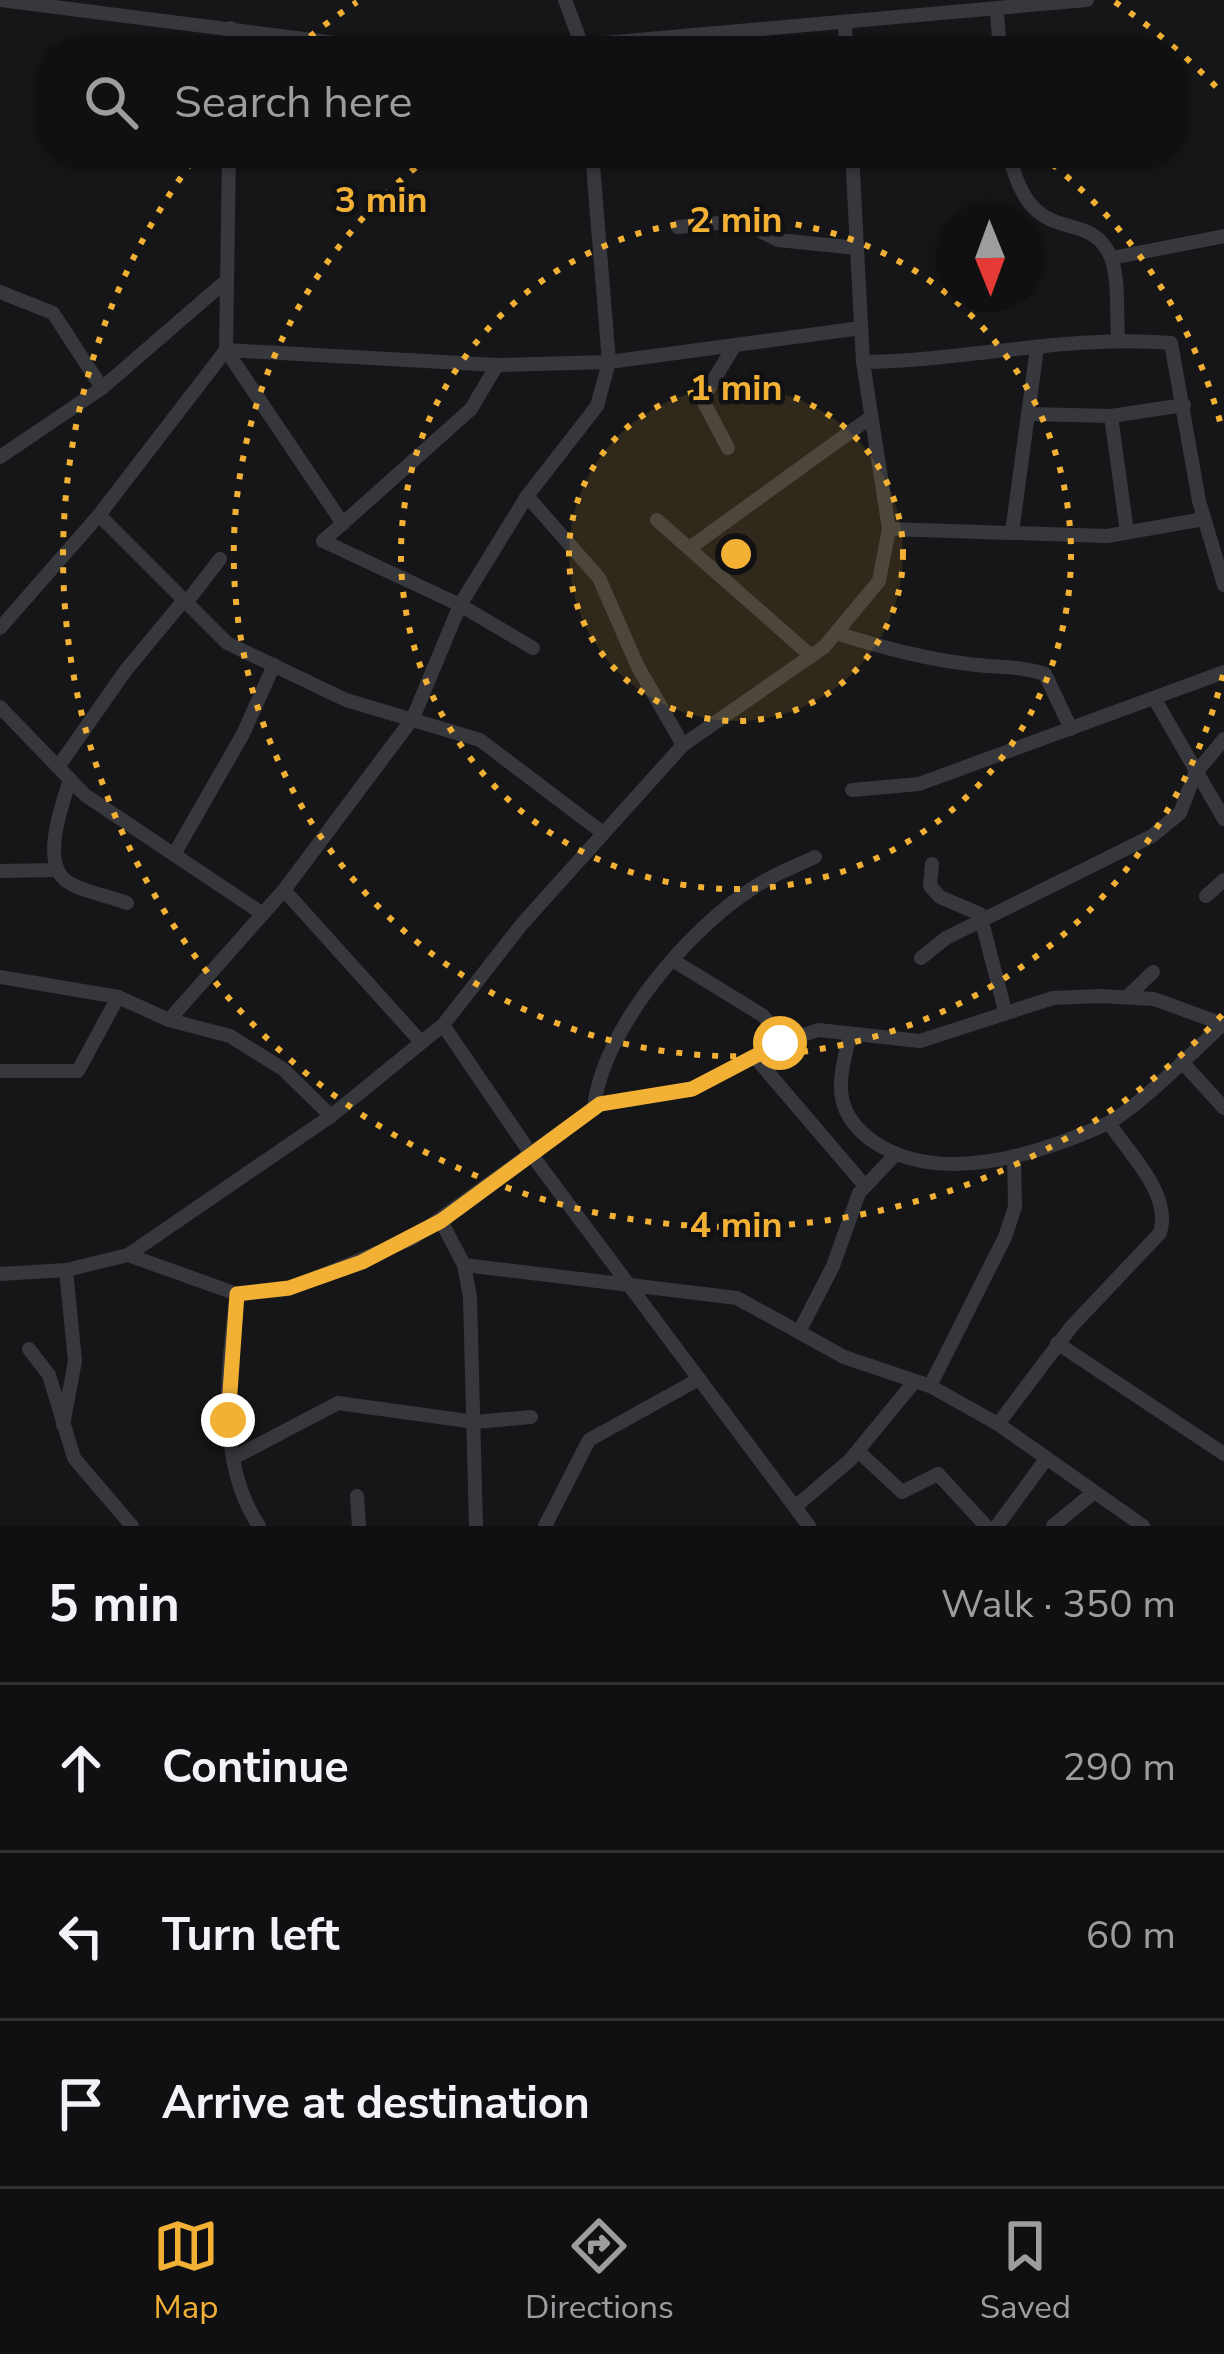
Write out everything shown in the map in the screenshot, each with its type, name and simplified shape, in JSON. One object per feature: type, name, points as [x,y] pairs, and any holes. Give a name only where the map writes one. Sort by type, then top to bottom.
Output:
[{"type":"street","points":[[0,15],[4,0],[289,36]]},
{"type":"street","points":[[565,0],[579,36]]},
{"type":"street","points":[[714,36],[1087,0]]},
{"type":"street","points":[[997,12],[999,36]]},
{"type":"street","points":[[844,24],[845,36]]},
{"type":"street","points":[[231,28],[231,36]]},
{"type":"street","points":[[229,168],[226,350],[343,524]]},
{"type":"street","points":[[169,1020],[284,890],[412,718],[460,605],[527,496],[597,406],[609,362],[593,168]]},
{"type":"street","points":[[0,1274],[66,1270],[128,1255],[331,1117],[443,1025],[495,956],[683,746],[811,656],[879,581],[889,529],[863,362],[852,168]]},
{"type":"street","points":[[1012,168],[1017,189],[1032,210],[1094,237],[1112,258],[1118,338]]},
{"type":"street","points":[[678,227],[740,220],[778,240],[856,248]]},
{"type":"street","points":[[1112,258],[1224,236]]},
{"type":"street","points":[[0,457],[102,388],[227,280]]},
{"type":"street","points":[[0,292],[53,313],[102,388]]},
{"type":"street","points":[[226,350],[497,365],[609,362],[861,328]]},
{"type":"street","points":[[863,362],[937,361],[1118,338],[1171,343],[1204,519],[1224,585]]},
{"type":"street","points":[[728,448],[702,399],[735,345]]},
{"type":"street","points":[[1012,532],[1036,348]]},
{"type":"street","points":[[0,628],[99,515],[226,350]]},
{"type":"street","points":[[497,365],[471,409],[323,542],[460,605],[533,648]]},
{"type":"street","points":[[1029,414],[1111,416],[1184,405]]},
{"type":"street","points":[[1111,416],[1126,532]]},
{"type":"street","points":[[691,547],[871,417]]},
{"type":"street","points":[[527,496],[599,578],[648,686],[683,746]]},
{"type":"street","points":[[99,515],[227,643],[346,700],[480,740],[603,833]]},
{"type":"street","points":[[889,529],[1126,532],[1204,519]]},
{"type":"street","points":[[657,520],[811,656]]},
{"type":"street","points":[[58,767],[126,670],[220,559]]},
{"type":"street","points":[[836,633],[901,653],[974,665],[1017,664],[1045,674],[1071,728]]},
{"type":"street","points":[[176,851],[243,734],[274,665]]},
{"type":"street","points":[[852,790],[919,784],[1224,672]]},
{"type":"street","points":[[1154,698],[1224,819]]},
{"type":"street","points":[[0,706],[85,795],[176,851],[263,914]]},
{"type":"street","points":[[921,958],[982,921],[1152,836],[1180,813],[1196,774],[1224,740]]},
{"type":"street","points":[[70,779],[56,832],[58,870],[65,880],[127,903]]},
{"type":"street","points":[[594,1108],[597,1081],[611,1048],[699,930],[757,885],[815,857]]},
{"type":"street","points":[[932,864],[930,886],[940,897],[980,914],[1005,1011]]},
{"type":"street","points":[[0,871],[58,870]]},
{"type":"street","points":[[1207,896],[1224,880]]},
{"type":"street","points":[[284,890],[421,1042]]},
{"type":"street","points":[[674,961],[762,1015],[788,1040]]},
{"type":"street","points":[[1127,997],[1153,972]]},
{"type":"street","points":[[0,976],[118,998],[169,1020],[230,1036],[283,1069],[331,1117]]},
{"type":"street","points":[[0,1071],[78,1070],[118,998]]},
{"type":"street","points":[[128,1255],[237,1294],[307,1282],[362,1262],[441,1221],[594,1108],[692,1089],[788,1040],[818,1030],[920,1041],[1053,998],[1154,999],[1223,1023],[1109,1123],[1014,1156],[911,1162],[864,1135],[842,1101],[850,1034]]},
{"type":"street","points":[[443,1025],[531,1154],[809,1526]]},
{"type":"street","points":[[754,1056],[865,1186]]},
{"type":"street","points":[[1182,1062],[1224,1108]]},
{"type":"street","points":[[998,1424],[1058,1343],[1160,1232],[1166,1214],[1109,1123]]},
{"type":"street","points":[[800,1330],[865,1186],[895,1155]]},
{"type":"street","points":[[795,1507],[858,1451],[922,1384],[1005,1237],[1015,1207],[1014,1156]]},
{"type":"street","points":[[441,1221],[464,1265],[476,1422],[476,1526]]},
{"type":"street","points":[[464,1265],[737,1298],[844,1357],[922,1384],[998,1424],[1143,1526]]},
{"type":"street","points":[[62,1428],[75,1361],[66,1270]]},
{"type":"street","points":[[237,1294],[228,1420],[244,1498],[259,1526]]},
{"type":"street","points":[[1058,1343],[1224,1454]]},
{"type":"street","points":[[29,1349],[50,1375],[62,1428],[86,1478],[133,1526]]},
{"type":"street","points":[[544,1526],[589,1440],[699,1379]]},
{"type":"street","points":[[235,1457],[338,1403],[476,1422],[531,1417]]},
{"type":"street","points":[[858,1451],[902,1492],[938,1474],[986,1526]]},
{"type":"street","points":[[997,1526],[1046,1459]]},
{"type":"street","points":[[1053,1526],[1093,1493]]},
{"type":"street","points":[[357,1496],[359,1526]]},
{"type":"route","points":[[228,1420],[237,1294],[289,1288],[362,1262],[441,1221],[600,1104],[692,1089],[780,1043]]}]
